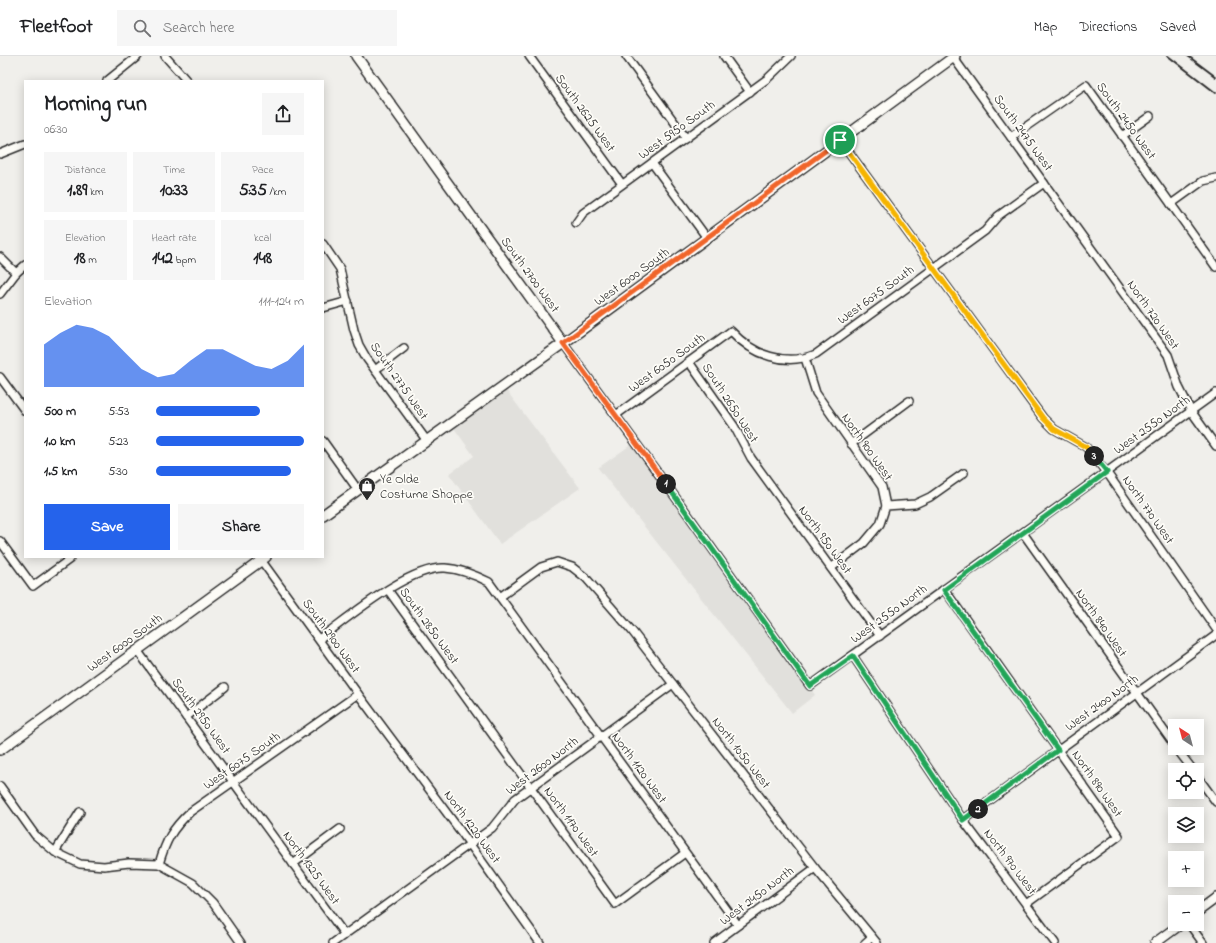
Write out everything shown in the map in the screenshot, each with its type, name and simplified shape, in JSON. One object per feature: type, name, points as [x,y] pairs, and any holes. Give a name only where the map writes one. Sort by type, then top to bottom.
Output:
[{"type":"street","points":[[108,80],[138,56]]},
{"type":"street","points":[[165,56],[186,80]]},
{"type":"street","name":"South 2700 West","points":[[356,56],[684,509],[810,686]]},
{"type":"street","name":"South 2625 West","points":[[529,56],[622,184]]},
{"type":"street","points":[[626,56],[686,138]]},
{"type":"street","points":[[724,56],[750,92]]},
{"type":"street","name":"West 5950 South","points":[[576,223],[583,213],[750,92],[767,79],[791,56]]},
{"type":"street","name":"West 6000 South","points":[[324,514],[563,343],[954,57]]},
{"type":"street","name":"South 2475 West","points":[[954,57],[1073,223]]},
{"type":"street","name":"South 2450 West","points":[[1011,137],[1086,85],[1216,267]]},
{"type":"street","points":[[1122,136],[1150,116]]},
{"type":"street","name":"North 770 West","points":[[840,140],[1043,418],[1054,429],[1086,447],[1107,472],[1216,629]]},
{"type":"street","points":[[0,154],[24,144]]},
{"type":"street","points":[[652,163],[707,238]]},
{"type":"street","points":[[1171,204],[1203,181],[1216,178]]},
{"type":"street","name":"West 6075 South","points":[[731,331],[741,342],[760,353],[776,359],[805,358],[816,354],[985,231],[998,216],[1044,183]]},
{"type":"street","name":"North 720 West","points":[[1073,223],[1168,355],[1179,387],[1191,411],[1216,446]]},
{"type":"street","name":"South 2775 West","points":[[324,245],[340,269],[359,345],[375,370],[427,440]]},
{"type":"street","points":[[0,257],[16,273]]},
{"type":"street","points":[[0,294],[16,273],[24,266]]},
{"type":"street","points":[[324,308],[348,301]]},
{"type":"street","name":"West 6050 South","points":[[616,415],[731,331]]},
{"type":"street","points":[[375,370],[404,348]]},
{"type":"street","name":"North 900 West","points":[[805,358],[816,393],[882,487],[886,506]]},
{"type":"street","name":"South 2650 West","points":[[689,362],[734,426],[751,458]]},
{"type":"street","points":[[0,377],[24,410]]},
{"type":"street","name":"West 2550 North","points":[[810,686],[1216,393]]},
{"type":"street","points":[[851,444],[909,401]]},
{"type":"street","points":[[324,442],[358,490]]},
{"type":"street","name":"North 950 West","points":[[751,458],[880,636]]},
{"type":"street","points":[[831,568],[864,543],[880,524],[886,506],[915,504],[930,497],[964,473]]},
{"type":"street","name":"North 840 West","points":[[1023,533],[1168,736]]},
{"type":"street","points":[[0,541],[32,586],[70,559]]},
{"type":"street","name":"West 6000 South","points":[[0,750],[264,559]]},
{"type":"street","name":"South 2900 West","points":[[264,559],[358,694],[383,726]]},
{"type":"street","name":"North 1050 West","points":[[500,597],[541,567],[557,562],[572,567],[586,578],[632,631],[815,868],[875,940]]},
{"type":"street","name":"North 1120 West","points":[[388,590],[401,581],[423,571],[444,568],[468,572],[489,582],[738,925]]},
{"type":"street","points":[[319,639],[388,590]]},
{"type":"street","name":"South 2850 West","points":[[388,590],[451,676]]},
{"type":"street","name":"North 890 West","points":[[944,590],[1119,836],[1026,904]]},
{"type":"street","name":"West 2400 North","points":[[963,820],[1216,635]]},
{"type":"street","name":"South 2950 West","points":[[137,650],[259,816]]},
{"type":"street","name":"North 970 West","points":[[853,656],[963,820],[1055,943]]},
{"type":"street","name":"North 1170 West","points":[[451,676],[616,904],[685,853]]},
{"type":"street","name":"West 2600 North","points":[[333,943],[492,828],[515,799],[673,684]]},
{"type":"street","points":[[186,717],[225,687]]},
{"type":"street","name":"West 6075 South","points":[[159,864],[166,840],[175,826],[190,812],[358,694]]},
{"type":"street","name":"North 1220 West","points":[[383,726],[470,844],[540,943]]},
{"type":"street","points":[[0,786],[35,835],[55,852],[80,864],[104,866],[129,863],[159,864],[193,883],[213,903],[241,943]]},
{"type":"street","points":[[1204,786],[1216,802]]},
{"type":"street","points":[[55,852],[80,812]]},
{"type":"street","name":"North 1325 West","points":[[259,816],[345,935]]},
{"type":"street","points":[[293,864],[340,828]]},
{"type":"street","name":"West 2450 North","points":[[714,943],[815,868]]},
{"type":"street","points":[[1204,907],[1216,898]]},
{"type":"street","points":[[1155,943],[1171,931]]},
{"type":"street","points":[[1194,931],[1203,943]]},
{"type":"street","points":[[865,943],[875,940]]},
{"type":"shaded area","points":[[506,390],[580,488],[500,544],[449,474],[474,456],[454,428]]},
{"type":"shaded area","points":[[632,444],[815,695],[792,713],[598,468]]},
{"type":"railway","points":[[1168,56],[1216,93]]},
{"type":"railway","points":[[1188,56],[1216,77]]},
{"type":"place","name":"Ye Olde Costume Shoppe","points":[[367,501]]},
{"type":"route","points":[[840,140],[1043,418],[1054,429],[1073,438],[1086,447],[1107,472],[944,590],[1058,750],[963,820],[853,656],[810,686],[563,343],[840,140]]}]
